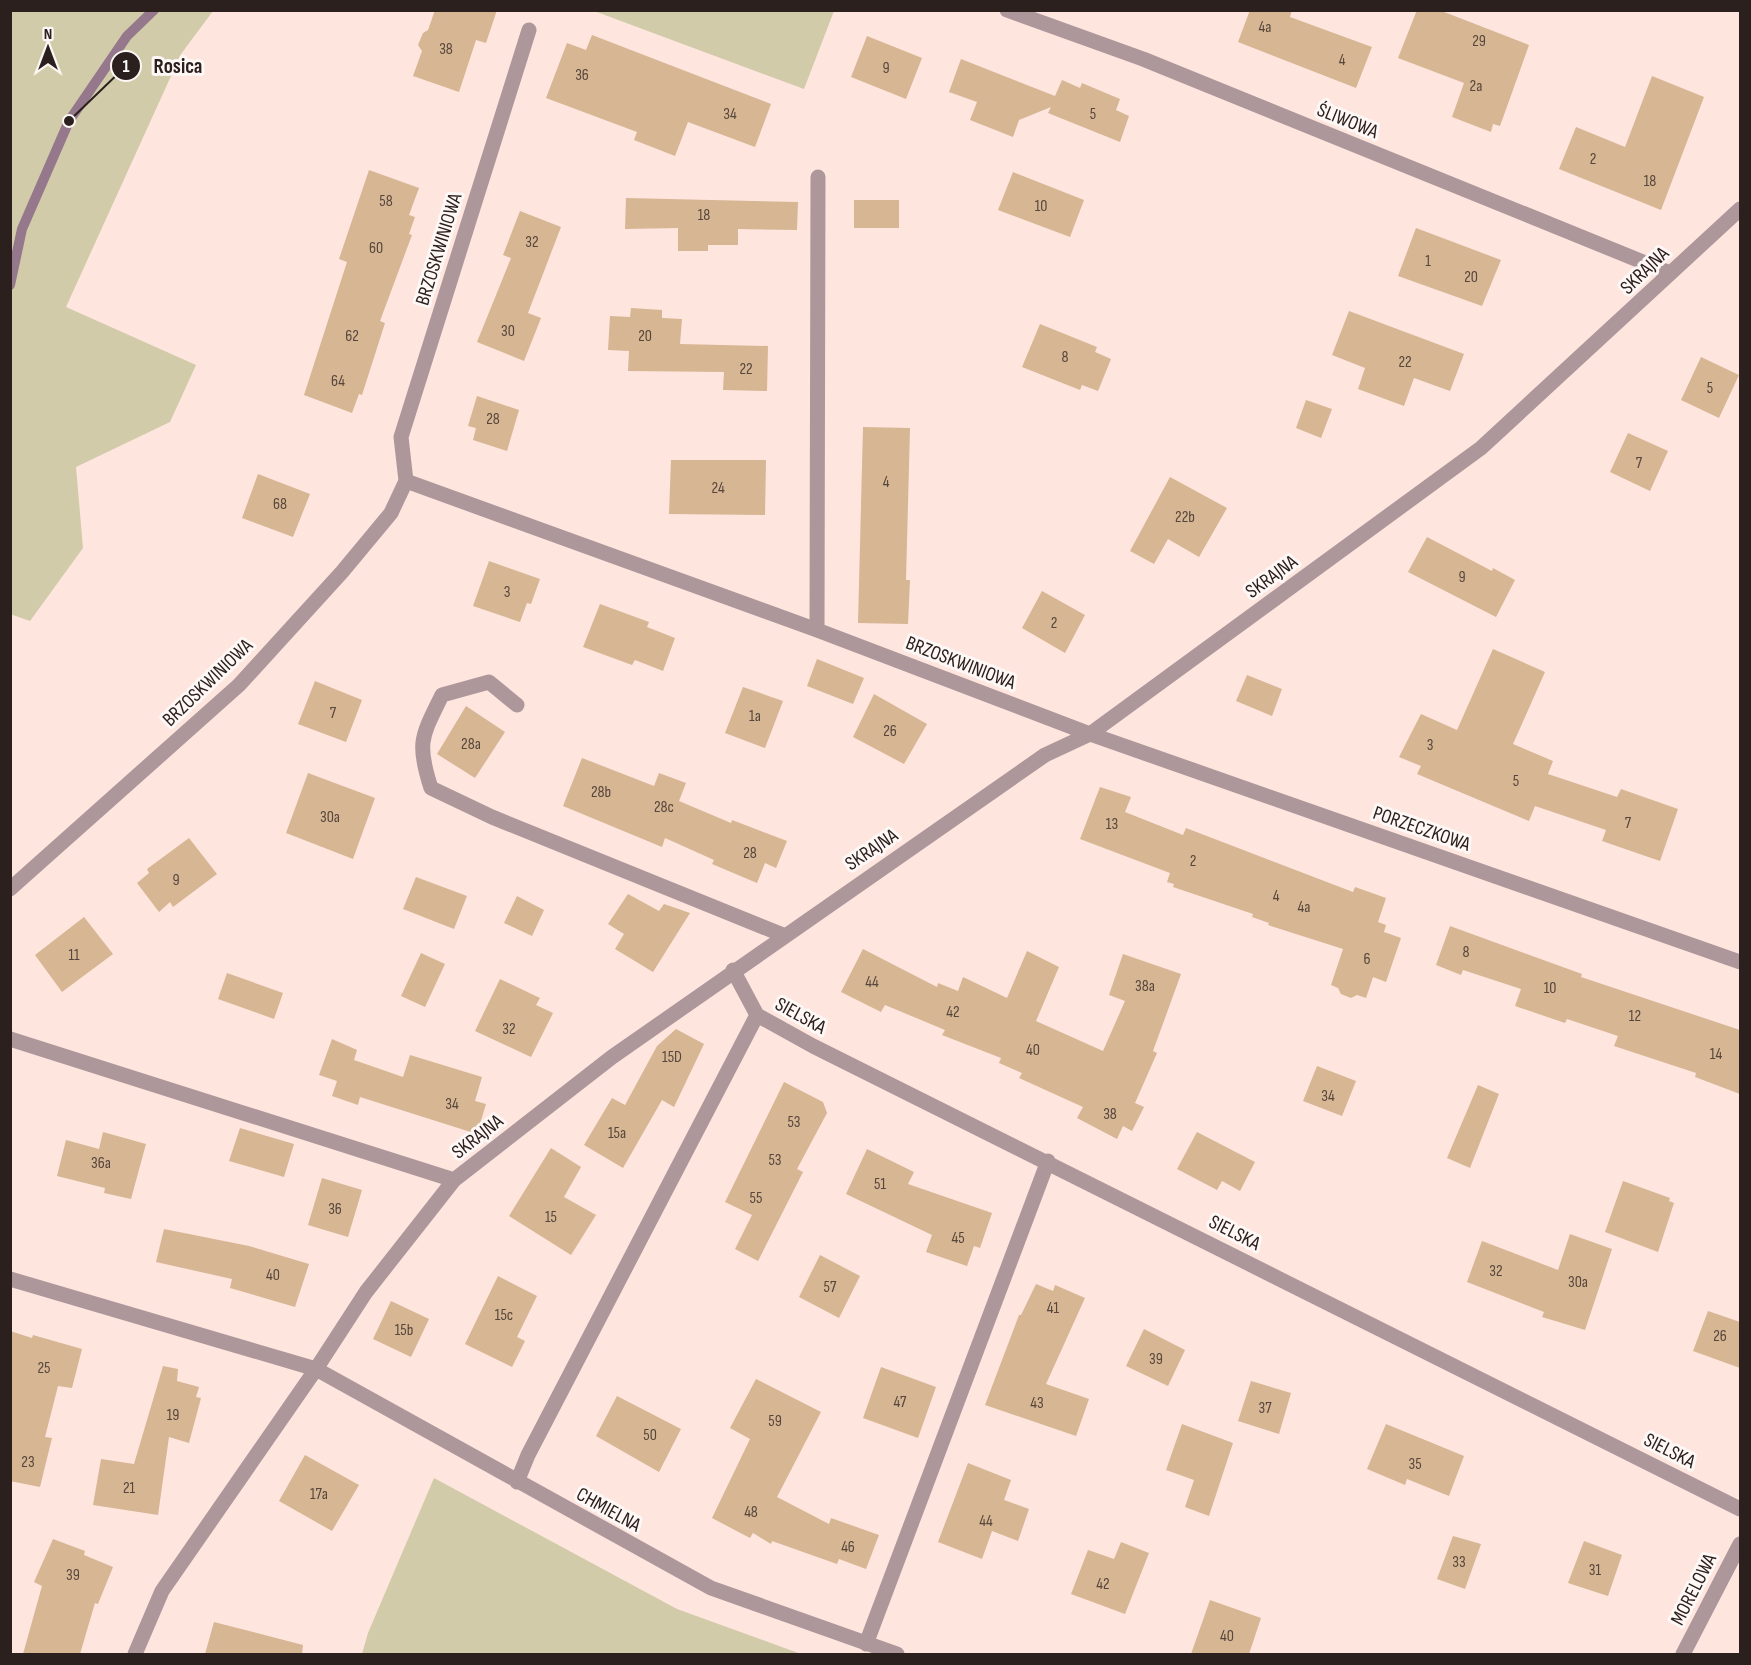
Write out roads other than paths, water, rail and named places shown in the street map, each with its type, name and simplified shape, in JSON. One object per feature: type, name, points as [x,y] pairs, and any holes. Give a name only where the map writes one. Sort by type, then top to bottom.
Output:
[{"type":"street","name":"ŚLIWOWA","points":[[1007,10],[1143,59],[1670,273]]},
{"type":"street","name":"BRZOSKWINIOWA","points":[[10,889],[239,685],[342,572],[391,513],[406,481],[401,437],[529,30]]},
{"type":"street","points":[[817,630],[818,177]]},
{"type":"street","name":"SKRAJNA","points":[[135,1654],[162,1591],[316,1369],[366,1292],[454,1180],[612,1057],[733,970],[1045,754],[1090,734],[1481,448],[1740,209]]},
{"type":"street","name":"BRZOSKWINIOWA","points":[[406,481],[817,630],[1090,734]]},
{"type":"street","points":[[517,705],[489,682],[442,695],[424,734],[422,760],[432,788],[492,817],[783,935]]},
{"type":"street","name":"PORZECZKOWA","points":[[1090,734],[1740,962]]},
{"type":"street","name":"SIELSKA","points":[[733,970],[757,1015],[813,1046],[1048,1161],[1740,1509]]},
{"type":"street","points":[[517,1482],[528,1455],[757,1015]]},
{"type":"street","points":[[10,1039],[454,1180]]},
{"type":"street","points":[[866,1644],[1048,1161]]},
{"type":"street","points":[[10,1279],[316,1369]]},
{"type":"street","name":"CHMIELNA","points":[[316,1369],[711,1588],[897,1654]]},
{"type":"street","name":"MORELOWA","points":[[1683,1654],[1740,1544]]},
{"type":"waterway","points":[[10,285],[22,229],[69,121],[127,36],[154,10]]},
{"type":"place","name":"Rosica","points":[[69,121]]}]
